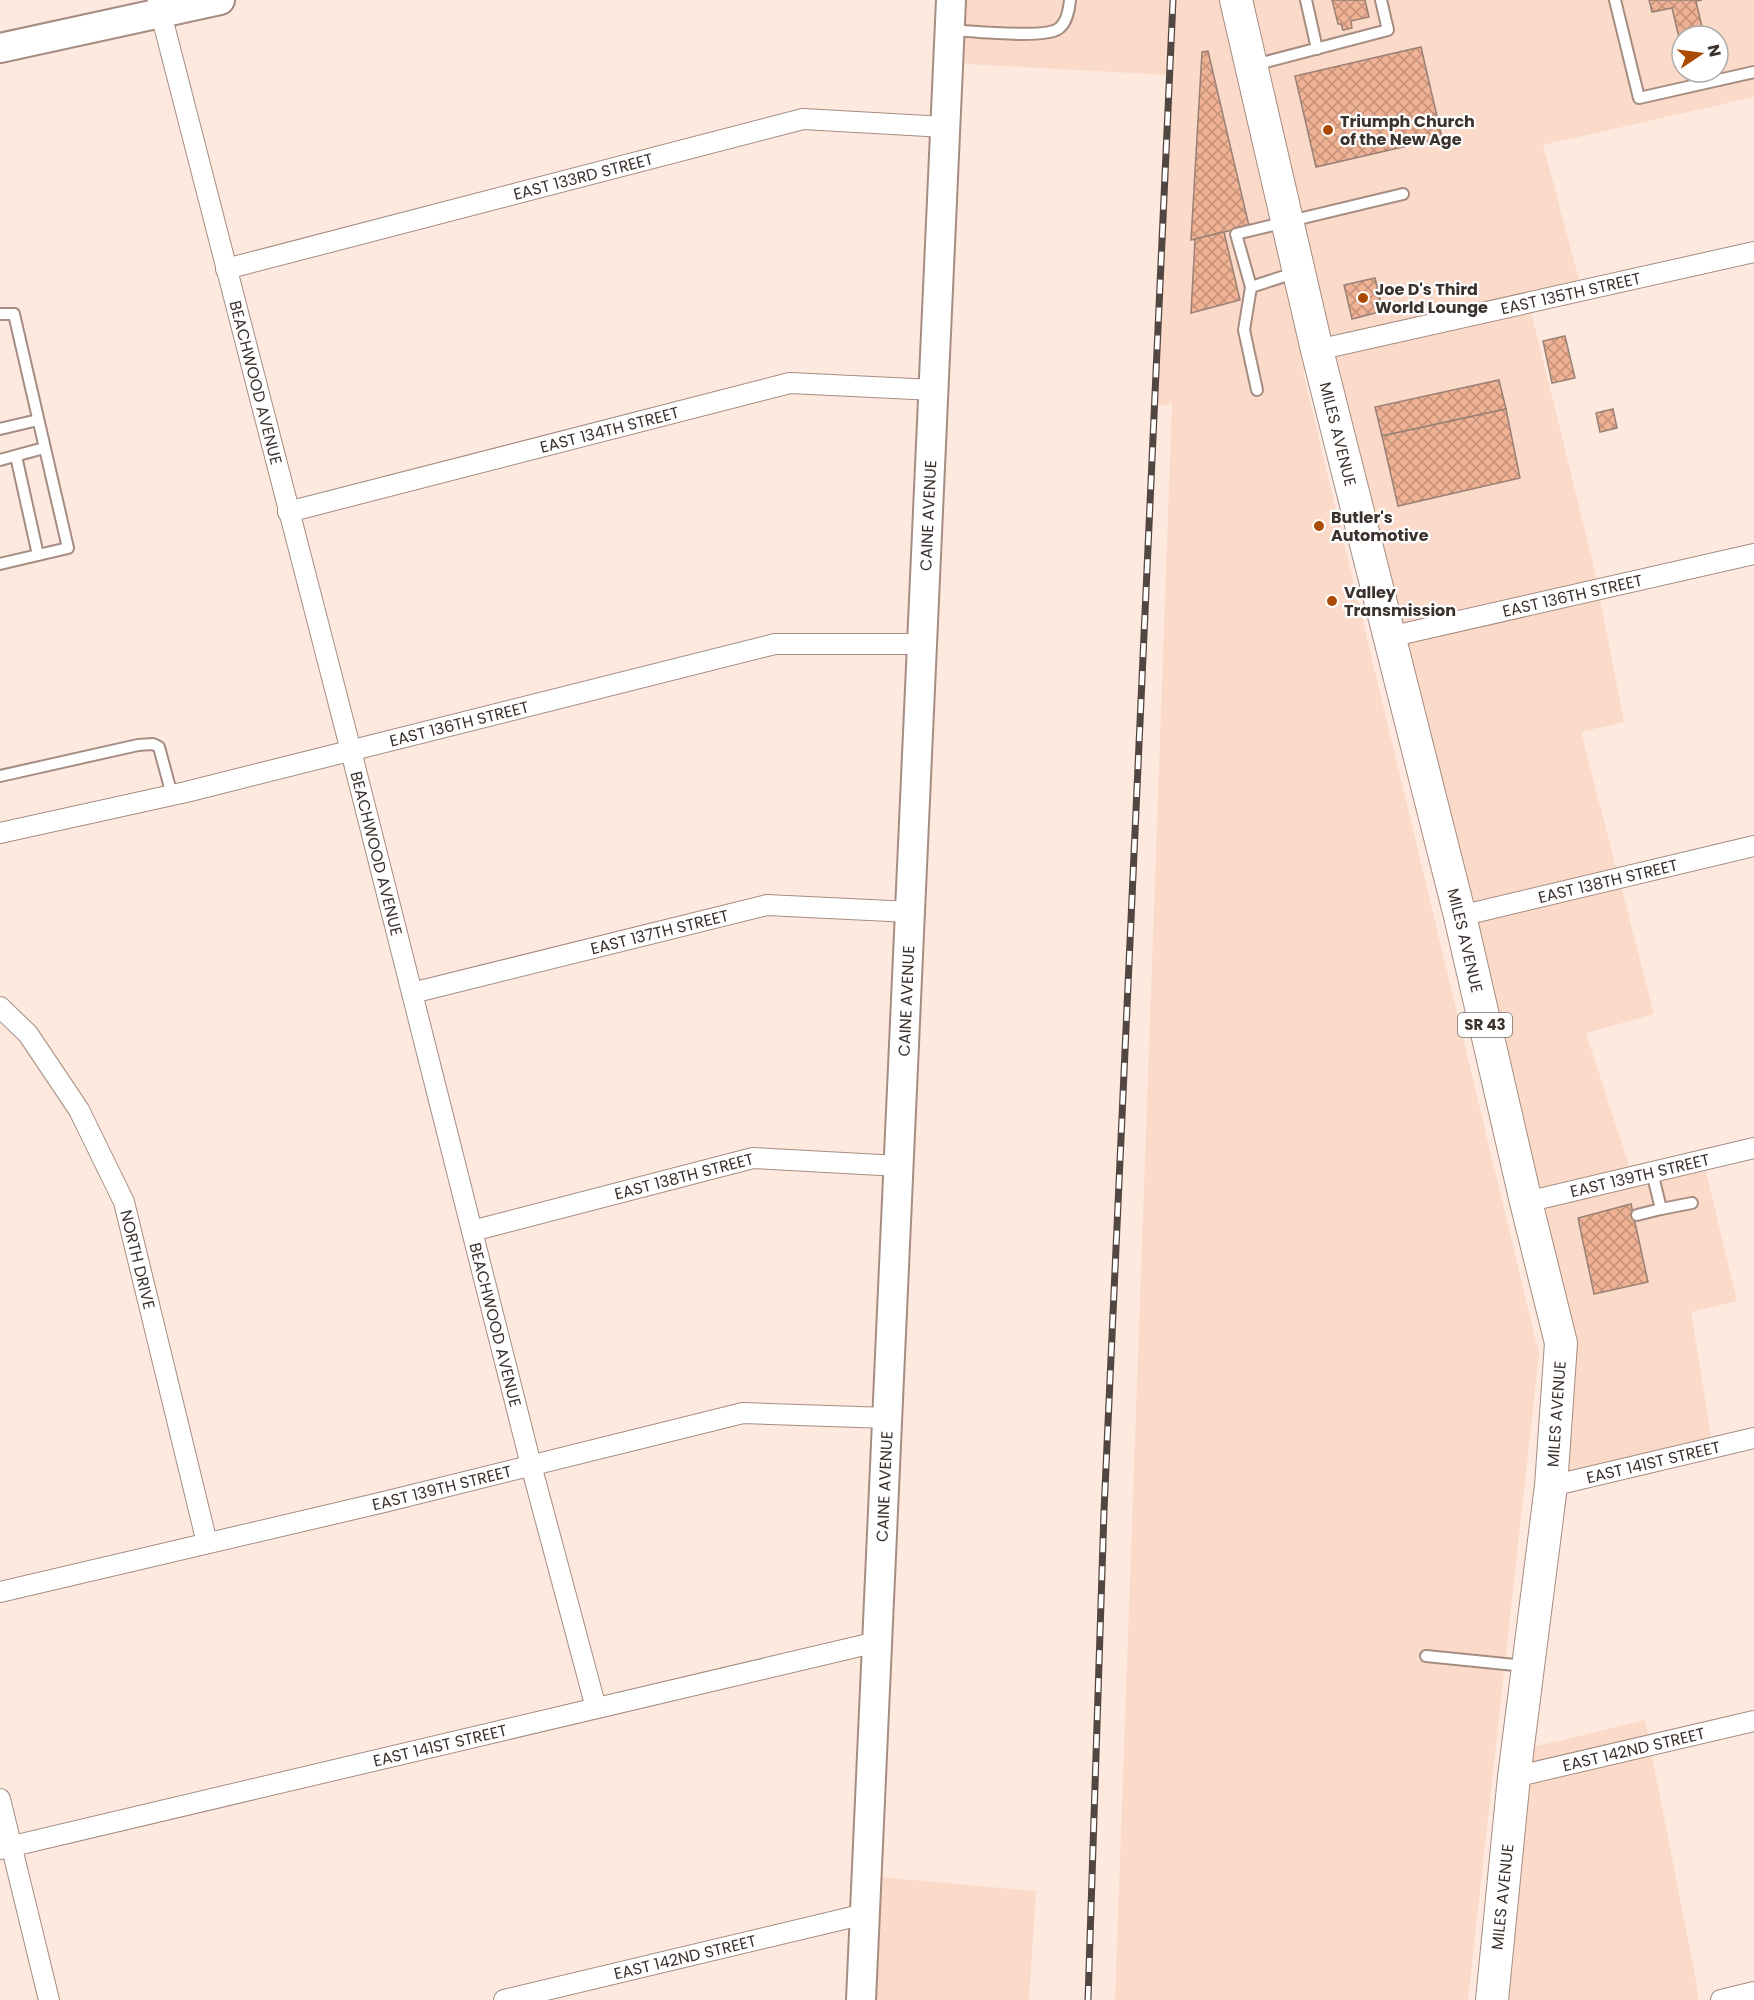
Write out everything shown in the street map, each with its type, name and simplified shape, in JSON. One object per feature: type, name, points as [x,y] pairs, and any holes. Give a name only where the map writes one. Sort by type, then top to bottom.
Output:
[{"type":"main road","name":"MILES AVENUE","points":[[1236,0],[1317,350],[1460,916],[1561,1342],[1551,1486],[1514,1777],[1492,2000]]},
{"type":"street","points":[[0,48],[159,7],[220,0]]},
{"type":"street","name":"CAINE AVENUE","points":[[861,2000],[951,0]]},
{"type":"street","name":"BEACHWOOD AVENUE","points":[[159,7],[351,752],[531,1466],[596,1708]]},
{"type":"street","name":"EAST 133RD STREET","points":[[226,268],[803,119],[945,127]]},
{"type":"street","name":"EAST 135TH STREET","points":[[1317,350],[1754,252]]},
{"type":"street","name":"EAST 134TH STREET","points":[[288,512],[790,382],[934,390]]},
{"type":"street","name":"EAST 136TH STREET","points":[[1389,638],[1754,554]]},
{"type":"street","name":"EAST 136TH STREET","points":[[0,833],[351,752],[775,645],[922,644]]},
{"type":"street","name":"EAST 138TH STREET","points":[[1460,916],[1754,846]]},
{"type":"street","name":"EAST 137TH STREET","points":[[412,993],[767,905],[910,912]]},
{"type":"street","name":"NORTH DRIVE","points":[[0,1007],[28,1035],[79,1110],[124,1202],[207,1543]]},
{"type":"street","name":"EAST 139TH STREET","points":[[1526,1202],[1754,1148]]},
{"type":"street","name":"EAST 138TH STREET","points":[[472,1231],[753,1158],[899,1166]]},
{"type":"street","name":"EAST 139TH STREET","points":[[0,1592],[531,1466],[743,1413],[888,1418]]},
{"type":"street","name":"EAST 141ST STREET","points":[[1551,1486],[1754,1438]]},
{"type":"street","name":"EAST 141ST STREET","points":[[5,1847],[877,1642]]},
{"type":"street","name":"EAST 142ND STREET","points":[[1514,1777],[1754,1721]]},
{"type":"street","points":[[0,1799],[5,1847],[49,2000]]},
{"type":"street","name":"EAST 142ND STREET","points":[[504,2000],[865,1914]]},
{"type":"street","points":[[1721,2000],[1754,1992]]},
{"type":"lane","points":[[950,30],[1039,34],[1058,29],[1068,15],[1070,0]]},
{"type":"lane","points":[[1306,0],[1317,49]]},
{"type":"lane","points":[[1251,65],[1388,30],[1381,0]]},
{"type":"lane","points":[[1615,0],[1639,98],[1754,72]]},
{"type":"lane","points":[[1257,390],[1244,330],[1251,287],[1236,234],[1404,194]]},
{"type":"lane","points":[[1251,287],[1299,272]]},
{"type":"lane","points":[[0,314],[14,314],[68,548],[0,564]]},
{"type":"lane","points":[[0,429],[38,420]]},
{"type":"lane","points":[[0,460],[44,448]]},
{"type":"lane","points":[[16,456],[38,555]]},
{"type":"lane","points":[[0,776],[138,745],[153,744],[159,747],[172,795]]},
{"type":"lane","points":[[1652,1172],[1661,1209]]},
{"type":"lane","points":[[1637,1215],[1692,1203]]},
{"type":"lane","points":[[1425,1656],[1528,1667]]},
{"type":"shaded area","points":[[951,0],[1754,0],[1754,97],[1543,145],[1582,291],[1529,303],[1593,563],[1624,722],[1581,732],[1654,1014],[1586,1033],[1629,1166],[1701,1151],[1737,1301],[1691,1312],[1713,1448],[1551,1486],[1561,1342],[1321,367],[1303,372],[1539,1354],[1468,2000],[1115,2000],[1172,403],[1155,407],[1170,75],[949,63]]},
{"type":"shaded area","points":[[1645,1720],[1698,2000],[1492,2000],[1518,1745],[1537,1746]]},
{"type":"shaded area","points":[[867,1876],[1036,1891],[1029,2000],[861,2000]]},
{"type":"building","points":[[1332,0],[1365,0],[1369,17],[1351,21],[1352,28],[1343,30],[1341,24],[1338,24]]},
{"type":"building","points":[[1649,0],[1702,0],[1696,1],[1701,24],[1676,24],[1672,8],[1652,12]]},
{"type":"building","points":[[1421,47],[1442,138],[1316,167],[1295,76]]},
{"type":"building","points":[[1208,51],[1249,226],[1191,240],[1202,52]]},
{"type":"building","points":[[1224,232],[1240,300],[1191,313],[1195,239]]},
{"type":"building","name":"Joe D's Third World Lounge","points":[[1375,278],[1383,311],[1352,319],[1344,285]]},
{"type":"building","points":[[1565,336],[1575,378],[1552,383],[1543,341]]},
{"type":"building","points":[[1499,380],[1506,409],[1382,436],[1375,407]]},
{"type":"building","points":[[1506,409],[1520,478],[1398,506],[1382,436]]},
{"type":"building","points":[[1613,409],[1617,428],[1600,432],[1596,413]]},
{"type":"building","points":[[1631,1204],[1648,1282],[1594,1294],[1578,1218]]},
{"type":"railway","points":[[1088,2000],[1104,1511],[1173,0]]},
{"type":"place","name":"Triumph Church of the New Age","points":[[1328,130]]},
{"type":"place","name":"Joe D's Third World Lounge","points":[[1363,298]]},
{"type":"place","name":"Butler's Automotive","points":[[1319,526]]},
{"type":"place","name":"Valley Transmission","points":[[1332,601]]}]
